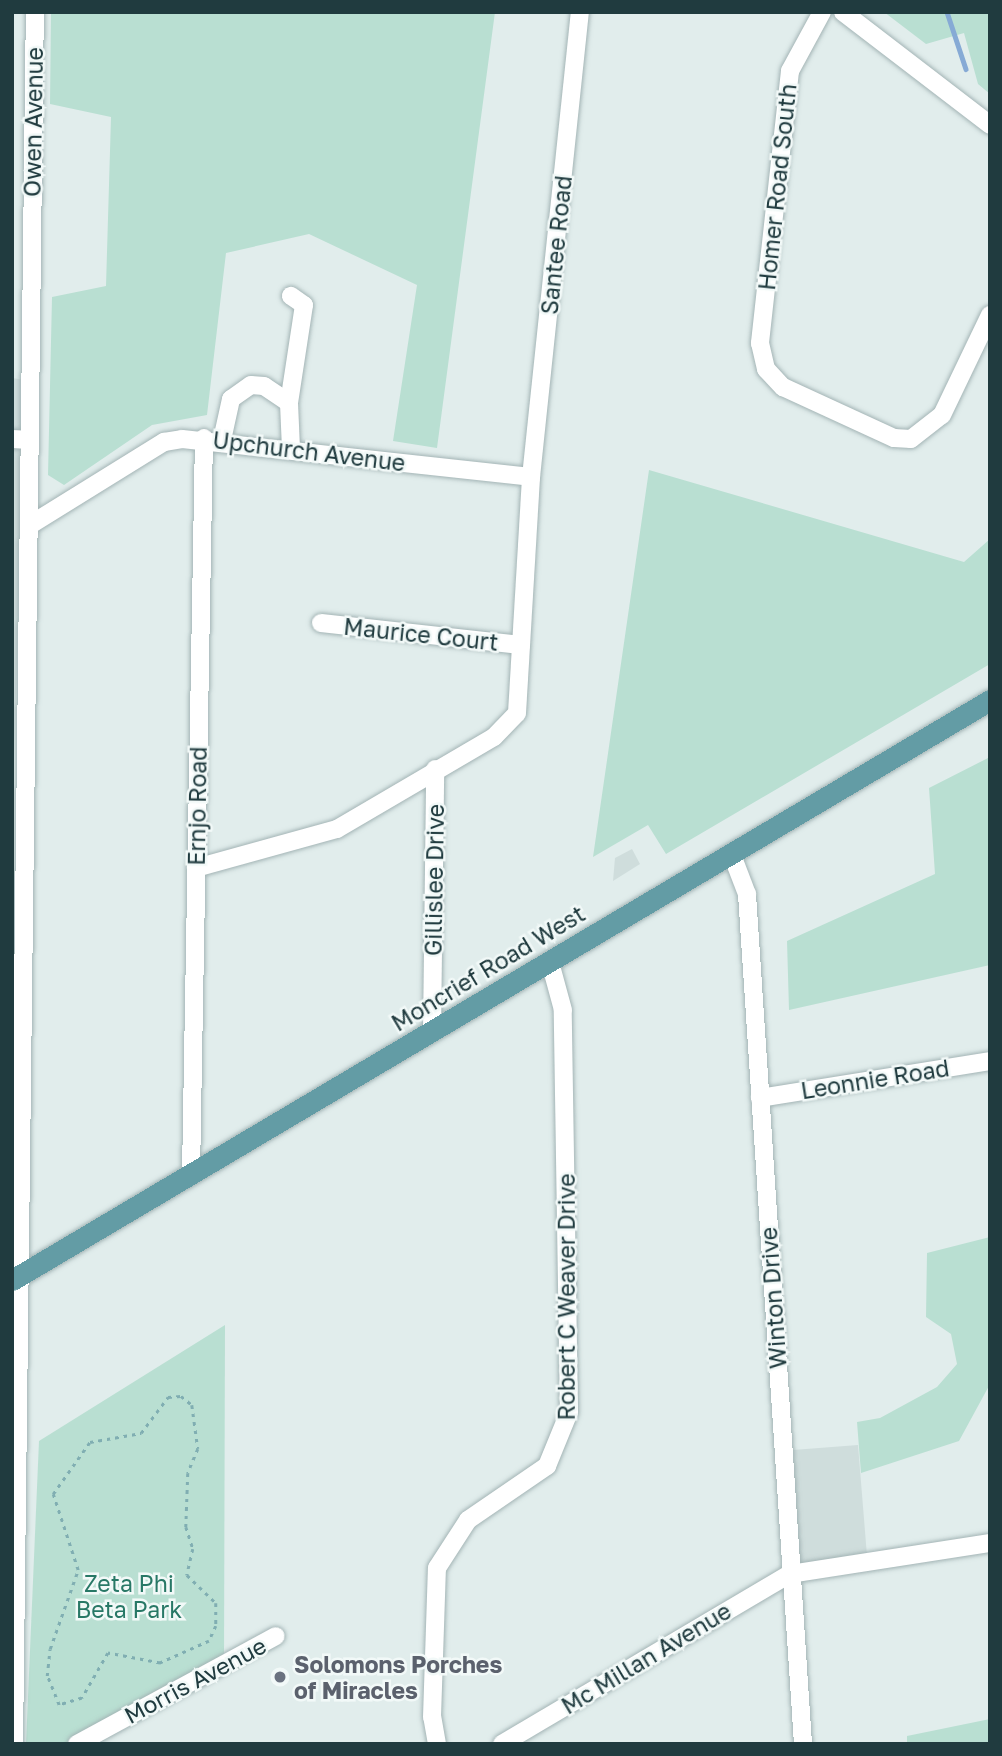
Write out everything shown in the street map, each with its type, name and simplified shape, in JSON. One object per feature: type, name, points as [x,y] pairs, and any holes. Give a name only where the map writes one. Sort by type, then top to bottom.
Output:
[{"type":"main road","name":"Moncrief Road West","points":[[16,1277],[990,700]]},
{"type":"street","name":"Owen Avenue","points":[[14,1744],[21,605],[30,525],[21,439],[31,288],[34,12]]},
{"type":"street","name":"Santee Road","points":[[531,477],[580,12]]},
{"type":"street","name":"Homer Road South","points":[[822,12],[790,71],[760,343],[766,369],[783,387],[894,438],[924,435],[942,415],[990,315]]},
{"type":"street","points":[[843,12],[990,125]]},
{"type":"street","points":[[12,286],[31,288]]},
{"type":"street","points":[[291,296],[304,305],[289,403],[291,449]]},
{"type":"street","points":[[222,440],[230,399],[239,391],[264,386],[289,403]]},
{"type":"street","name":"Upchurch Avenue","points":[[30,525],[164,442],[204,438],[531,477]]},
{"type":"street","name":"Ernjo Road","points":[[191,1174],[204,438]]},
{"type":"street","points":[[196,868],[309,842],[494,737],[517,713],[531,477]]},
{"type":"street","name":"Maurice Court","points":[[321,623],[521,645]]},
{"type":"street","name":"Gillislee Drive","points":[[432,1032],[435,769]]},
{"type":"street","name":"Winton Drive","points":[[732,855],[747,894],[803,1744]]},
{"type":"street","name":"Robert C Weaver Drive","points":[[436,1744],[432,1717],[437,1568],[468,1520],[547,1466],[569,1412],[563,1010],[551,962]]},
{"type":"street","name":"Leonnie Road","points":[[760,1098],[990,1060]]},
{"type":"street","points":[[790,1574],[990,1543]]},
{"type":"street","name":"Mc Millan Avenue","points":[[502,1744],[790,1574]]},
{"type":"street","name":"Morris Avenue","points":[[77,1744],[276,1636]]},
{"type":"path","points":[[168,1397],[192,1405],[198,1449],[188,1473],[186,1527],[193,1549],[187,1575],[216,1603],[209,1641],[160,1663],[108,1653],[82,1698],[58,1706],[47,1676],[66,1591],[78,1570],[53,1494],[90,1442],[141,1433],[168,1397]]},
{"type":"shaded area","points":[[12,378],[25,380],[12,830]]},
{"type":"shaded area","points":[[632,849],[640,864],[613,881],[615,858]]},
{"type":"shaded area","points":[[858,1445],[867,1556],[799,1565],[793,1450]]},
{"type":"green space","points":[[51,12],[495,12],[437,448],[393,441],[417,285],[309,234],[226,253],[207,415],[152,425],[64,485],[48,475],[52,297],[106,286],[111,117],[50,104]]},
{"type":"green space","points":[[884,12],[990,12],[990,94],[978,84],[964,33],[926,44]]},
{"type":"green space","points":[[649,470],[964,562],[990,539],[990,664],[666,854],[648,825],[593,857]]},
{"type":"green space","points":[[990,757],[990,965],[789,1010],[787,941],[935,874],[929,788]]},
{"type":"green space","points":[[990,1237],[990,1384],[959,1441],[861,1473],[857,1422],[880,1418],[937,1387],[957,1364],[951,1334],[926,1317],[927,1253]]},
{"type":"green space","name":"Zeta Phi Beta Park","points":[[225,1325],[224,1658],[66,1744],[26,1744],[39,1441]]},
{"type":"green space","points":[[990,1719],[990,1744],[907,1744],[907,1736]]},
{"type":"waterway","points":[[947,12],[966,69]]},
{"type":"place","name":"Solomons Porches of Miracles","points":[[280,1677]]}]
